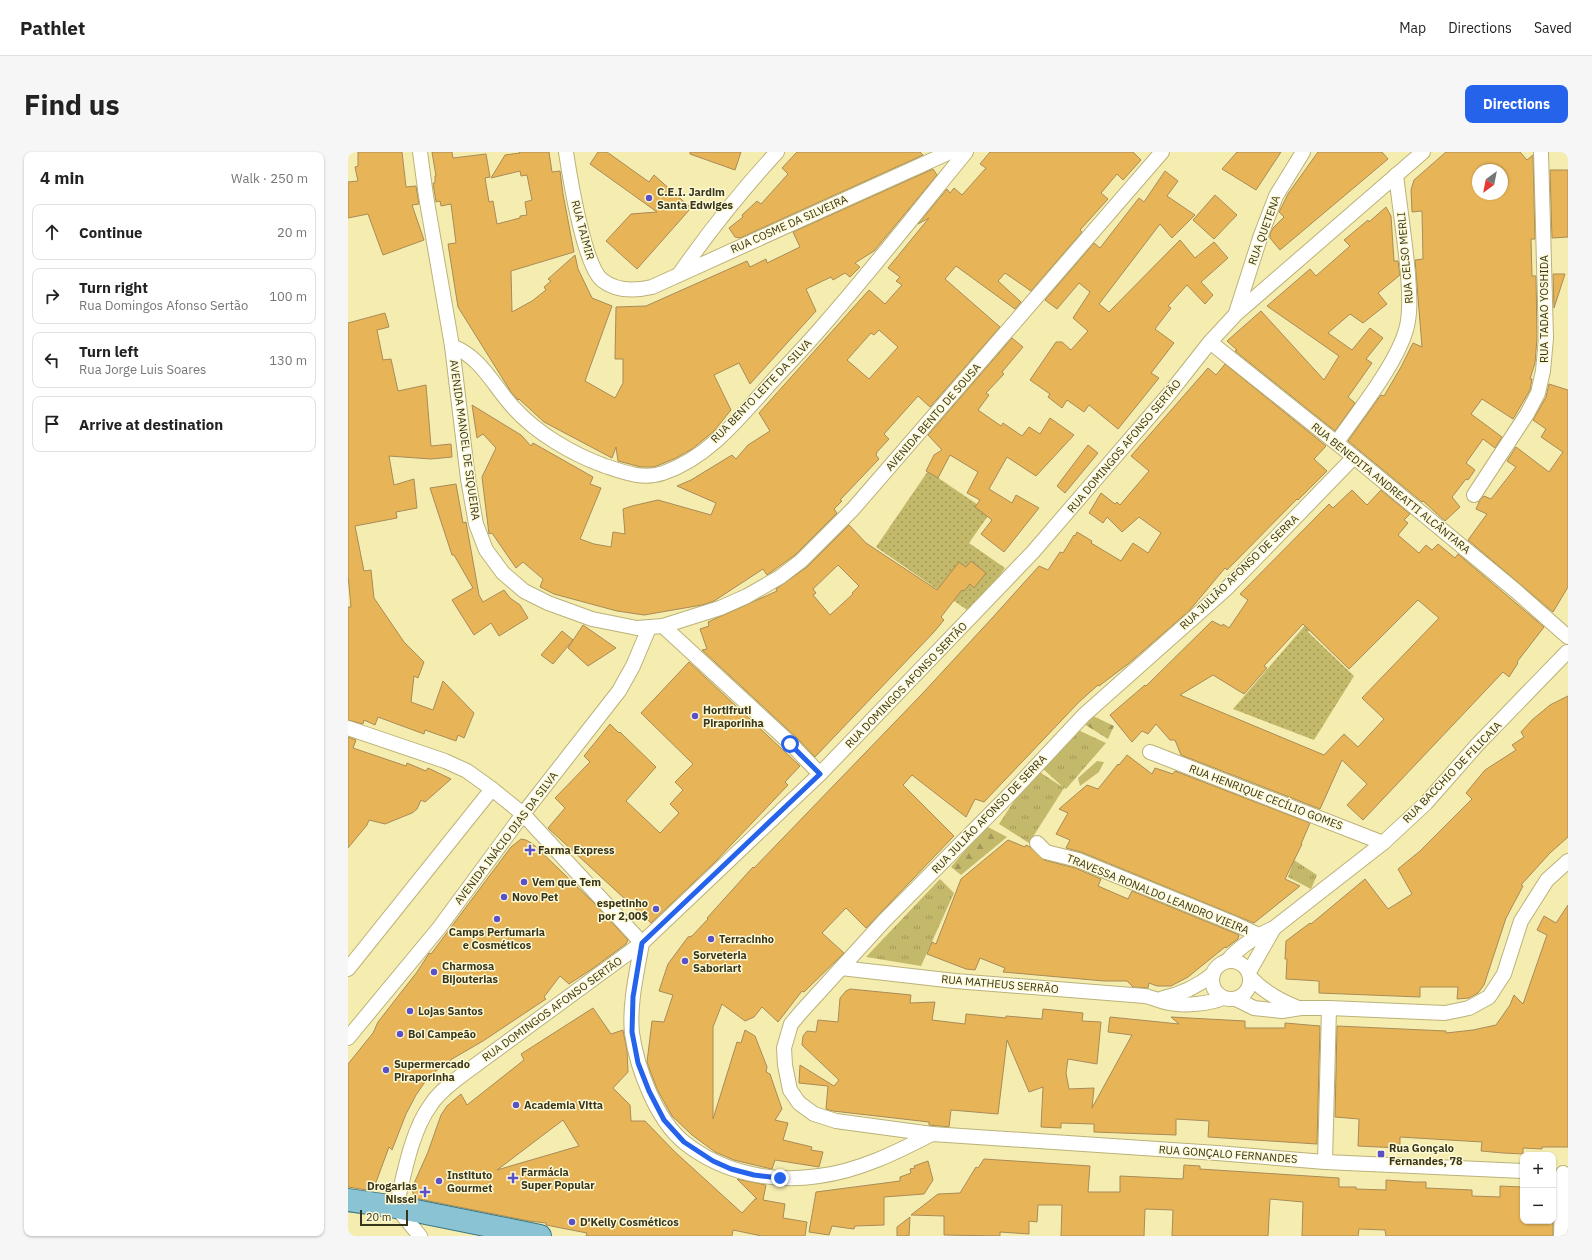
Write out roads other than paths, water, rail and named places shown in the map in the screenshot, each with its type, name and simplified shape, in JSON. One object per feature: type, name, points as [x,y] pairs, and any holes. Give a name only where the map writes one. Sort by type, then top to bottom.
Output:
[{"type":"main road","points":[[348,1200],[396,1207],[540,1236]]},
{"type":"street","name":"AVENIDA MANOEL DE SIQUEIRA","points":[[420,152],[426,196],[452,346],[468,480],[476,524],[486,550],[503,573],[524,591],[542,600],[592,619],[627,627],[648,628],[663,626]]},
{"type":"street","name":"RUA TAIMIR","points":[[566,152],[572,188],[592,267],[601,279],[610,286],[626,290]]},
{"type":"street","points":[[680,273],[710,230],[752,179],[777,152]]},
{"type":"street","name":"RUA COSME DA SILVEIRA","points":[[626,290],[638,290],[652,287],[950,152]]},
{"type":"street","name":"RUA BENTO LEITE DA SILVA","points":[[452,346],[470,355],[481,366],[513,407],[531,424],[565,447],[604,465],[630,474],[645,476],[662,474],[681,465],[705,449],[728,430],[827,322],[966,152]]},
{"type":"street","name":"AVENIDA BENTO DE SOUSA","points":[[663,626],[720,608],[747,596],[780,577],[801,561],[853,509],[1162,152]]},
{"type":"street","name":"RUA QUETENA","points":[[1236,314],[1261,235],[1276,196],[1303,152]]},
{"type":"street","name":"RUA DOMINGOS AFONSO SERTÃO","points":[[396,1207],[416,1131],[429,1106],[440,1093],[458,1078],[642,943],[820,774],[1034,552],[1169,394],[1210,342],[1236,314],[1423,152]]},
{"type":"street","name":"RUA TADAO YOSHIDA","points":[[1474,495],[1527,414],[1538,393],[1543,371],[1546,338],[1541,152]]},
{"type":"street","name":"RUA CELSO MERLI","points":[[1337,442],[1384,373],[1399,347],[1407,326],[1409,296],[1405,244],[1396,175]]},
{"type":"street","name":"RUA BENEDITA ANDREATTI ALCÂNTARA","points":[[1210,342],[1337,442],[1516,591],[1568,637]]},
{"type":"street","name":"RUA JULIÃO AFONSO DE SERRA","points":[[932,1134],[836,1121],[814,1114],[799,1103],[790,1090],[785,1066],[784,1048],[791,1024],[884,921],[1013,791],[1084,715],[1227,588],[1354,457]]},
{"type":"street","points":[[663,626],[790,744],[820,774]]},
{"type":"street","name":"AVENIDA INÁCIO DIAS DA SILVA","points":[[348,1038],[439,928],[523,814],[620,691],[633,666],[648,628]]},
{"type":"street","name":"RUA BACCHIO DE FILICAIA","points":[[1227,961],[1236,951],[1259,935],[1274,928],[1383,842],[1426,803],[1477,745],[1568,651]]},
{"type":"street","points":[[348,728],[446,761],[467,772],[492,789],[523,814],[642,943],[633,997],[632,1032],[638,1063],[649,1091],[664,1120],[684,1142],[713,1161],[731,1169],[754,1175],[780,1178],[819,1176],[857,1167],[893,1154],[932,1134]]},
{"type":"street","name":"RUA HENRIQUE CECÍLIO GOMES","points":[[1150,752],[1383,842]]},
{"type":"street","points":[[348,969],[492,789]]},
{"type":"street","name":"TRAVESSA RONALDO LEANDRO VIEIRA","points":[[1037,844],[1046,852],[1078,860],[1259,935]]},
{"type":"street","points":[[1301,1008],[1281,1002],[1270,995],[1250,974],[1245,966],[1240,963],[1227,961],[1216,968],[1213,974],[1211,981],[1217,994],[1254,1008],[1282,1011],[1301,1008],[1329,1008],[1445,1013],[1469,1008],[1490,997],[1504,974],[1521,921],[1547,880],[1568,861]]},
{"type":"street","name":"RUA BACCHIO DE FILICAIA","points":[[1250,974],[1274,928]]},
{"type":"street","name":"RUA MATHEUS SERRÃO","points":[[841,968],[955,981],[1145,996],[1170,1003],[1201,1004],[1230,998]]},
{"type":"street","name":"RUA MATHEUS SERRÃO","points":[[1158,999],[1174,996],[1191,989],[1204,982],[1213,974]]},
{"type":"street","points":[[1230,998],[1243,996],[1248,991],[1250,974]]},
{"type":"street","points":[[1325,1162],[1329,1008]]},
{"type":"street","name":"RUA GONÇALO FERNANDES","points":[[932,1134],[1217,1153],[1325,1162],[1520,1171]]},
{"type":"street","points":[[1561,1172],[1561,1236]]},
{"type":"street","points":[[396,1207],[420,1236]]},
{"type":"place","name":"C.E.I. Jardim Santa Edwiges","points":[[649,198]]},
{"type":"place","name":"Hortifruti Piraporinha","points":[[695,716]]},
{"type":"place","name":"Farma Express","points":[[530,850]]},
{"type":"place","name":"Vem que Tem","points":[[524,882]]},
{"type":"place","name":"Novo Pet","points":[[504,897]]},
{"type":"place","name":"espetinho por 2,00$","points":[[656,909]]},
{"type":"place","name":"Camps Perfumaria e Cosméticos","points":[[497,919]]},
{"type":"place","name":"Terracinho","points":[[711,939]]},
{"type":"place","name":"Sorveteria Saboriart","points":[[685,961]]},
{"type":"place","name":"Charmosa Bijouterias","points":[[434,972]]},
{"type":"place","name":"Lojas Santos","points":[[410,1011]]},
{"type":"place","name":"Boi Campeão","points":[[400,1034]]},
{"type":"place","name":"Supermercado Piraporinha","points":[[386,1070]]},
{"type":"place","name":"Academia Vitta","points":[[516,1105]]},
{"type":"place","name":"Rua Gonçalo Fernandes, 78","points":[[1381,1154]]},
{"type":"place","name":"Farmácia Super Popular","points":[[513,1178]]},
{"type":"place","name":"Instituto Gourmet","points":[[439,1181]]},
{"type":"place","name":"Drogarias Nissei","points":[[425,1192]]},
{"type":"place","name":"D'Kelly Cosméticos","points":[[572,1222]]}]
